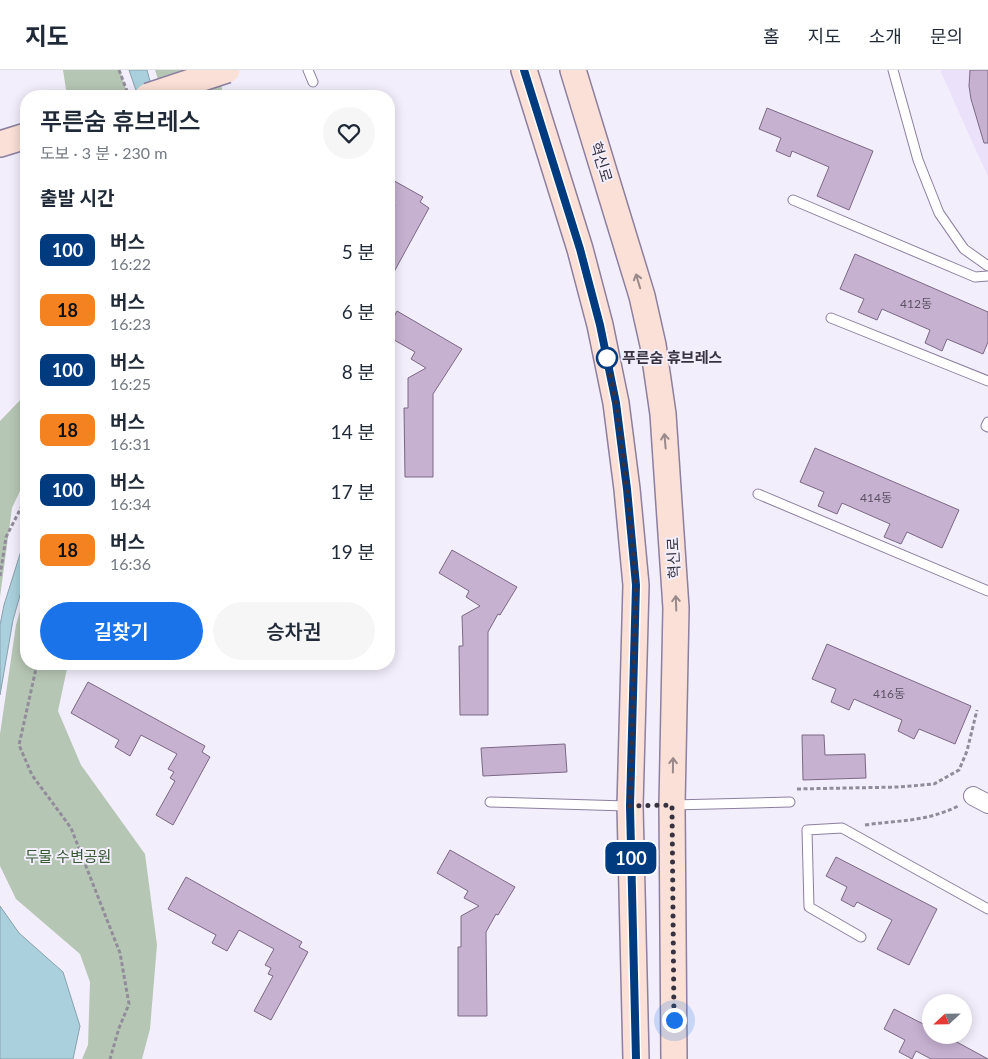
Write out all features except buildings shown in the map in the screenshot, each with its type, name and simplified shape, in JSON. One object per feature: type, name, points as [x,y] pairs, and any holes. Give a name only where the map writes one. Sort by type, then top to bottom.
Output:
[{"type":"street","points":[[166,90],[227,70]]},
{"type":"street","points":[[524,70],[580,249],[600,325],[616,403],[627,489],[636,585],[630,806],[636,1059]]},
{"type":"street","name":"혁신로","points":[[573,70],[642,296],[653,345],[663,414],[676,608],[672,805],[674,1059]]},
{"type":"street","points":[[0,144],[20,138]]},
{"type":"street","points":[[630,806],[672,805]]},
{"type":"lane","points":[[308,70],[313,82]]},
{"type":"lane","points":[[892,70],[918,160],[939,213],[964,249],[988,266]]},
{"type":"lane","points":[[793,200],[976,277],[988,276]]},
{"type":"lane","points":[[831,318],[988,381]]},
{"type":"lane","points":[[988,422],[986,426],[988,427]]},
{"type":"lane","points":[[758,494],[988,591]]},
{"type":"lane","points":[[490,802],[630,806]]},
{"type":"lane","points":[[672,805],[790,802]]},
{"type":"lane","points":[[861,936],[809,907],[807,830],[842,828],[988,909]]},
{"type":"path","points":[[119,70],[127,90]]},
{"type":"path","points":[[0,576],[6,537],[20,510]]},
{"type":"path","points":[[36,670],[19,745],[32,774],[70,828],[120,953],[129,1004],[119,1028],[110,1059]]},
{"type":"path","points":[[793,789],[899,787],[934,784],[960,770],[967,751],[977,710]]},
{"type":"path","points":[[842,828],[925,819],[943,814],[966,802],[980,800]]},
{"type":"shaded area","points":[[940,70],[988,70],[988,177]]},
{"type":"green space","points":[[63,70],[120,70],[126,90],[66,90]]},
{"type":"green space","points":[[155,70],[219,70],[222,90],[161,90]]},
{"type":"green space","points":[[20,400],[20,491],[12,508],[0,597],[0,421]]},
{"type":"green space","name":"두물 수변공원","points":[[20,611],[20,670],[67,670],[58,711],[81,765],[145,854],[157,945],[150,1029],[142,1059],[82,1059],[88,1045],[90,982],[80,954],[16,899],[0,866],[0,734],[16,625]]},
{"type":"water","points":[[129,70],[147,70],[152,90],[136,90]]},
{"type":"water","points":[[20,554],[20,595],[13,620],[0,695],[0,625],[4,605]]},
{"type":"water","points":[[0,906],[19,933],[63,972],[80,1026],[73,1059],[0,1059]]},
{"type":"bus line","name":"100","points":[[524,70],[580,249],[600,325],[616,403],[627,489],[636,585],[630,806],[636,1059]]},
{"type":"place","name":"푸른숨 휴브레스","points":[[607,358]]},
{"type":"route","points":[[607,358],[616,403],[627,489],[636,585],[630,806],[672,805],[674,1020]]}]
